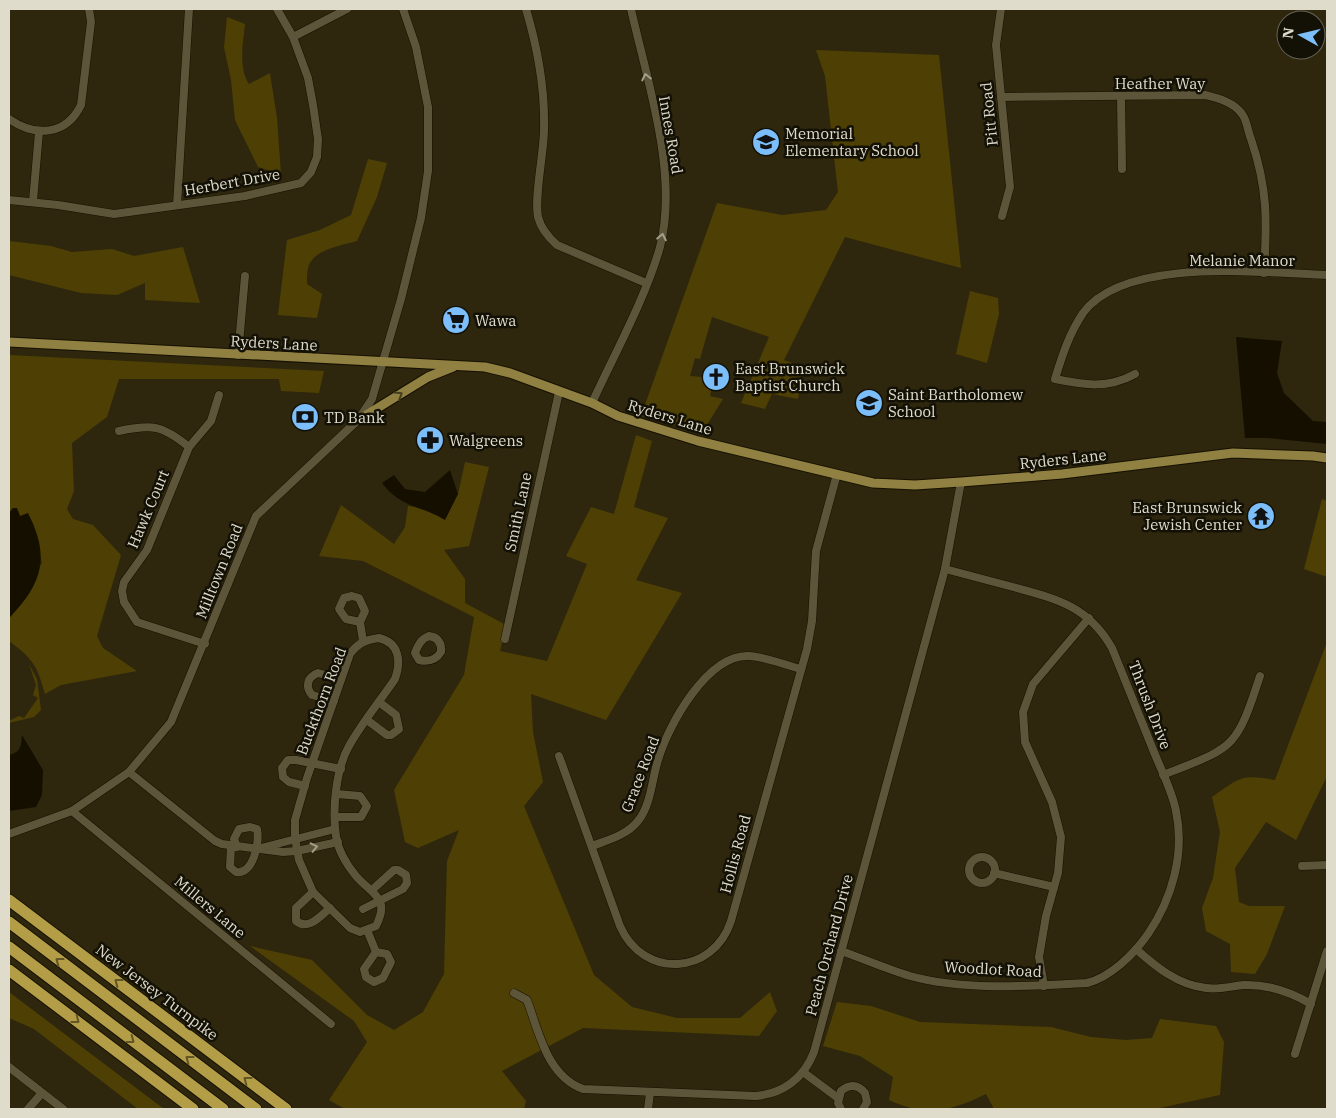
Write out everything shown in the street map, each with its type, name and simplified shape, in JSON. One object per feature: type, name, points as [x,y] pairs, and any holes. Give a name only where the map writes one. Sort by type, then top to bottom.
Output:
[{"type":"highway","name":"New Jersey Turnpike","points":[[9,900],[286,1109]]},
{"type":"highway","points":[[9,922],[256,1109]]},
{"type":"highway","points":[[9,947],[223,1109]]},
{"type":"highway","points":[[9,970],[193,1109]]},
{"type":"main road","name":"Ryders Lane","points":[[9,342],[238,355],[383,360],[485,367],[510,373],[592,403],[618,416],[698,441],[873,483],[915,485],[1062,474],[1233,453],[1327,458]]},
{"type":"main road","points":[[358,420],[428,377],[456,366]]},
{"type":"street","points":[[9,119],[18,125],[39,132],[62,126],[71,121],[82,105],[91,22],[90,9]]},
{"type":"street","name":"Herbert Drive","points":[[189,9],[178,205],[272,191],[301,183],[312,172],[317,157],[317,131],[308,78],[293,37],[277,9]]},
{"type":"street","points":[[293,37],[347,9]]},
{"type":"street","name":"Milltown Road","points":[[9,834],[72,811],[129,772],[171,722],[205,644],[256,516],[358,420],[372,399],[421,218],[428,171],[429,130],[424,83],[416,47],[403,9]]},
{"type":"street","points":[[526,9],[537,64],[544,129],[537,211],[541,226],[550,240],[557,245],[646,283]]},
{"type":"street","name":"Innes Road","points":[[592,403],[653,268],[663,230],[666,176],[631,9]]},
{"type":"street","name":"Pitt Road","points":[[1001,9],[996,45],[1010,187],[1002,216]]},
{"type":"street","name":"Heather Way","points":[[1001,97],[1205,95],[1220,99],[1242,114],[1262,170],[1267,214],[1264,273]]},
{"type":"street","points":[[1121,96],[1122,169]]},
{"type":"street","points":[[33,201],[39,132]]},
{"type":"street","points":[[9,200],[33,201],[114,214],[178,205]]},
{"type":"street","name":"Melanie Manor","points":[[1134,374],[1120,382],[1092,386],[1055,380],[1065,346],[1084,312],[1114,288],[1150,278],[1202,270],[1327,275]]},
{"type":"street","points":[[238,355],[245,276]]},
{"type":"street","name":"Smith Lane","points":[[505,639],[559,392]]},
{"type":"street","name":"Hawk Court","points":[[205,644],[137,622],[124,602],[122,591],[124,582],[148,550],[189,446],[211,421],[219,396]]},
{"type":"street","points":[[119,431],[141,426],[168,430],[189,446]]},
{"type":"street","name":"Hollis Road","points":[[560,756],[620,926],[628,942],[637,951],[653,960],[677,964],[695,961],[711,952],[723,938],[731,921],[801,669],[812,621],[816,551],[837,474]]},
{"type":"street","name":"Peach Orchard Drive","points":[[514,993],[527,1000],[549,1059],[557,1071],[572,1085],[583,1089],[762,1096],[786,1087],[803,1072],[814,1052],[945,569],[961,482]]},
{"type":"street","name":"Thrush Drive","points":[[945,569],[1059,600],[1089,618],[1101,630],[1112,648],[1176,810],[1178,860],[1170,893],[1163,908],[1136,949]]},
{"type":"street","points":[[1044,986],[1039,957],[1060,861],[1059,825],[1052,802],[1025,742],[1023,712],[1033,684],[1089,618]]},
{"type":"street","points":[[360,622],[363,642]]},
{"type":"street","name":"Buckthorn Road","points":[[368,930],[360,932],[350,928],[313,892],[297,852],[295,820],[312,763],[350,654],[363,642],[379,638],[392,644],[400,660]]},
{"type":"street","points":[[376,952],[368,930],[376,926],[380,919],[382,909],[380,900],[357,877],[347,863],[338,842],[335,829],[337,794],[341,769],[349,746],[395,679],[400,660],[416,656]]},
{"type":"street","name":"Grace Road","points":[[592,846],[622,835],[641,817],[647,803],[659,757],[683,707],[701,682],[720,666],[736,658],[749,656],[801,669]]},
{"type":"street","points":[[334,701],[312,695],[309,691],[308,682],[313,675],[321,674],[341,679]]},
{"type":"street","points":[[1162,775],[1211,756],[1233,741],[1244,724],[1260,676]]},
{"type":"street","points":[[366,720],[387,735],[396,732],[399,727],[396,715],[380,702]]},
{"type":"street","points":[[305,786],[286,780],[281,772],[284,763],[292,759],[341,769]]},
{"type":"street","points":[[129,772],[215,841],[256,849],[297,852],[338,842]]},
{"type":"street","points":[[335,816],[361,817],[366,810],[365,801],[360,796],[337,794]]},
{"type":"street","name":"Millers Lane","points":[[72,811],[331,1024]]},
{"type":"street","points":[[250,826],[257,829],[256,849],[248,869],[240,873],[230,867],[234,839],[239,829],[250,826]]},
{"type":"street","points":[[256,849],[335,829]]},
{"type":"street","points":[[1302,866],[1327,865]]},
{"type":"street","points":[[363,909],[404,890],[407,882],[406,875],[398,870],[394,870],[372,890]]},
{"type":"street","points":[[994,873],[1054,887]]},
{"type":"street","points":[[313,892],[296,908],[294,916],[300,924],[304,925],[330,908]]},
{"type":"street","points":[[1136,949],[1158,968],[1192,985],[1206,988],[1261,986],[1292,994],[1311,1004]]},
{"type":"street","name":"Woodlot Road","points":[[841,951],[912,976],[926,979],[972,984],[1044,986],[1095,981],[1122,962],[1136,949]]},
{"type":"street","points":[[1295,1054],[1327,951]]},
{"type":"street","points":[[9,1067],[63,1109]]},
{"type":"street","points":[[803,1072],[838,1098],[841,1109]]},
{"type":"street","points":[[838,1098],[844,1088],[858,1087],[866,1098],[863,1109]]},
{"type":"street","points":[[28,1109],[42,1093]]},
{"type":"street","points":[[648,1109],[650,1093]]},
{"type":"shaded area","points":[[227,17],[245,24],[242,63],[249,84],[270,73],[277,118],[281,174],[258,167],[235,120],[231,80],[224,47]]},
{"type":"shaded area","points":[[816,50],[939,55],[961,268],[845,237],[784,360],[803,367],[798,399],[772,394],[765,409],[741,403],[769,337],[712,317],[700,359],[695,358],[690,376],[714,378],[710,396],[723,399],[702,433],[641,416],[717,203],[782,215],[826,210],[838,192],[825,76]]},
{"type":"shaded area","points":[[368,159],[387,163],[377,197],[357,241],[323,251],[312,260],[308,267],[307,284],[322,294],[317,318],[278,315],[287,240],[320,230],[351,215]]},
{"type":"shaded area","points":[[9,241],[51,246],[72,252],[112,249],[134,256],[183,247],[200,303],[145,300],[145,283],[117,295],[81,293],[9,275]]},
{"type":"shaded area","points":[[970,291],[998,298],[999,314],[987,363],[956,354]]},
{"type":"shaded area","points":[[1236,337],[1282,341],[1277,373],[1284,393],[1313,421],[1327,422],[1327,444],[1267,438],[1245,438]]},
{"type":"shaded area","points":[[9,355],[324,371],[319,393],[281,391],[279,379],[119,379],[107,417],[72,443],[74,491],[67,509],[73,519],[93,525],[121,555],[97,636],[103,648],[137,671],[61,685],[45,694],[33,663],[9,641],[9,609],[11,617],[42,563],[33,523],[20,516],[13,508],[9,513]]},
{"type":"shaded area","points":[[636,435],[652,441],[634,507],[668,518],[636,580],[682,593],[606,720],[531,694],[533,732],[543,782],[524,806],[594,975],[632,1007],[677,1018],[740,1018],[770,992],[777,1011],[759,1036],[583,1028],[502,1071],[526,1101],[524,1109],[345,1109],[329,1100],[367,1042],[354,1021],[250,946],[312,960],[367,1015],[394,1030],[423,1012],[444,974],[447,861],[459,830],[418,848],[405,842],[394,790],[464,675],[474,617],[363,561],[319,556],[341,505],[394,544],[405,527],[408,506],[427,509],[445,519],[458,494],[465,462],[489,467],[469,546],[444,550],[465,579],[465,603],[506,625],[500,651],[547,661],[587,564],[566,556],[591,507],[614,514]]},
{"type":"shaded area","points":[[450,470],[458,494],[445,520],[404,502],[382,483],[394,475],[405,489],[425,492]]},
{"type":"shaded area","points":[[1322,499],[1327,501],[1327,577],[1304,569]]},
{"type":"shaded area","points":[[13,508],[17,508],[20,516],[28,513],[35,528],[41,556],[40,568],[30,592],[10,617],[9,513]]},
{"type":"shaded area","points":[[1327,642],[1327,776],[1296,840],[1266,822],[1235,868],[1239,902],[1249,906],[1285,906],[1267,954],[1255,974],[1231,972],[1230,944],[1206,931],[1202,908],[1213,878],[1220,832],[1212,797],[1236,781],[1248,777],[1275,780]]},
{"type":"shaded area","points":[[29,664],[37,679],[41,710],[34,717],[9,723],[9,721],[19,716],[24,718],[38,698],[33,695],[36,685]]},
{"type":"shaded area","points":[[22,735],[43,770],[42,795],[36,807],[9,811],[9,755],[20,748]]},
{"type":"shaded area","points":[[9,992],[164,1109],[138,1109],[34,1029],[9,1018]]},
{"type":"shaded area","points":[[837,1002],[871,1006],[920,1022],[1051,1027],[1091,1037],[1126,1040],[1152,1038],[1160,1019],[1216,1026],[1224,1042],[1220,1095],[1155,1109],[994,1109],[986,1094],[950,1108],[938,1110],[915,1109],[889,1100],[893,1077],[860,1056],[823,1046]]},
{"type":"place","name":"Memorial Elementary School","points":[[766,142]]},
{"type":"place","name":"Wawa","points":[[456,320]]},
{"type":"place","name":"East Brunswick Baptist Church","points":[[716,377]]},
{"type":"place","name":"Saint Bartholomew School","points":[[869,403]]},
{"type":"place","name":"TD Bank","points":[[305,417]]},
{"type":"place","name":"Walgreens","points":[[430,440]]},
{"type":"place","name":"East Brunswick Jewish Center","points":[[1261,516]]}]
